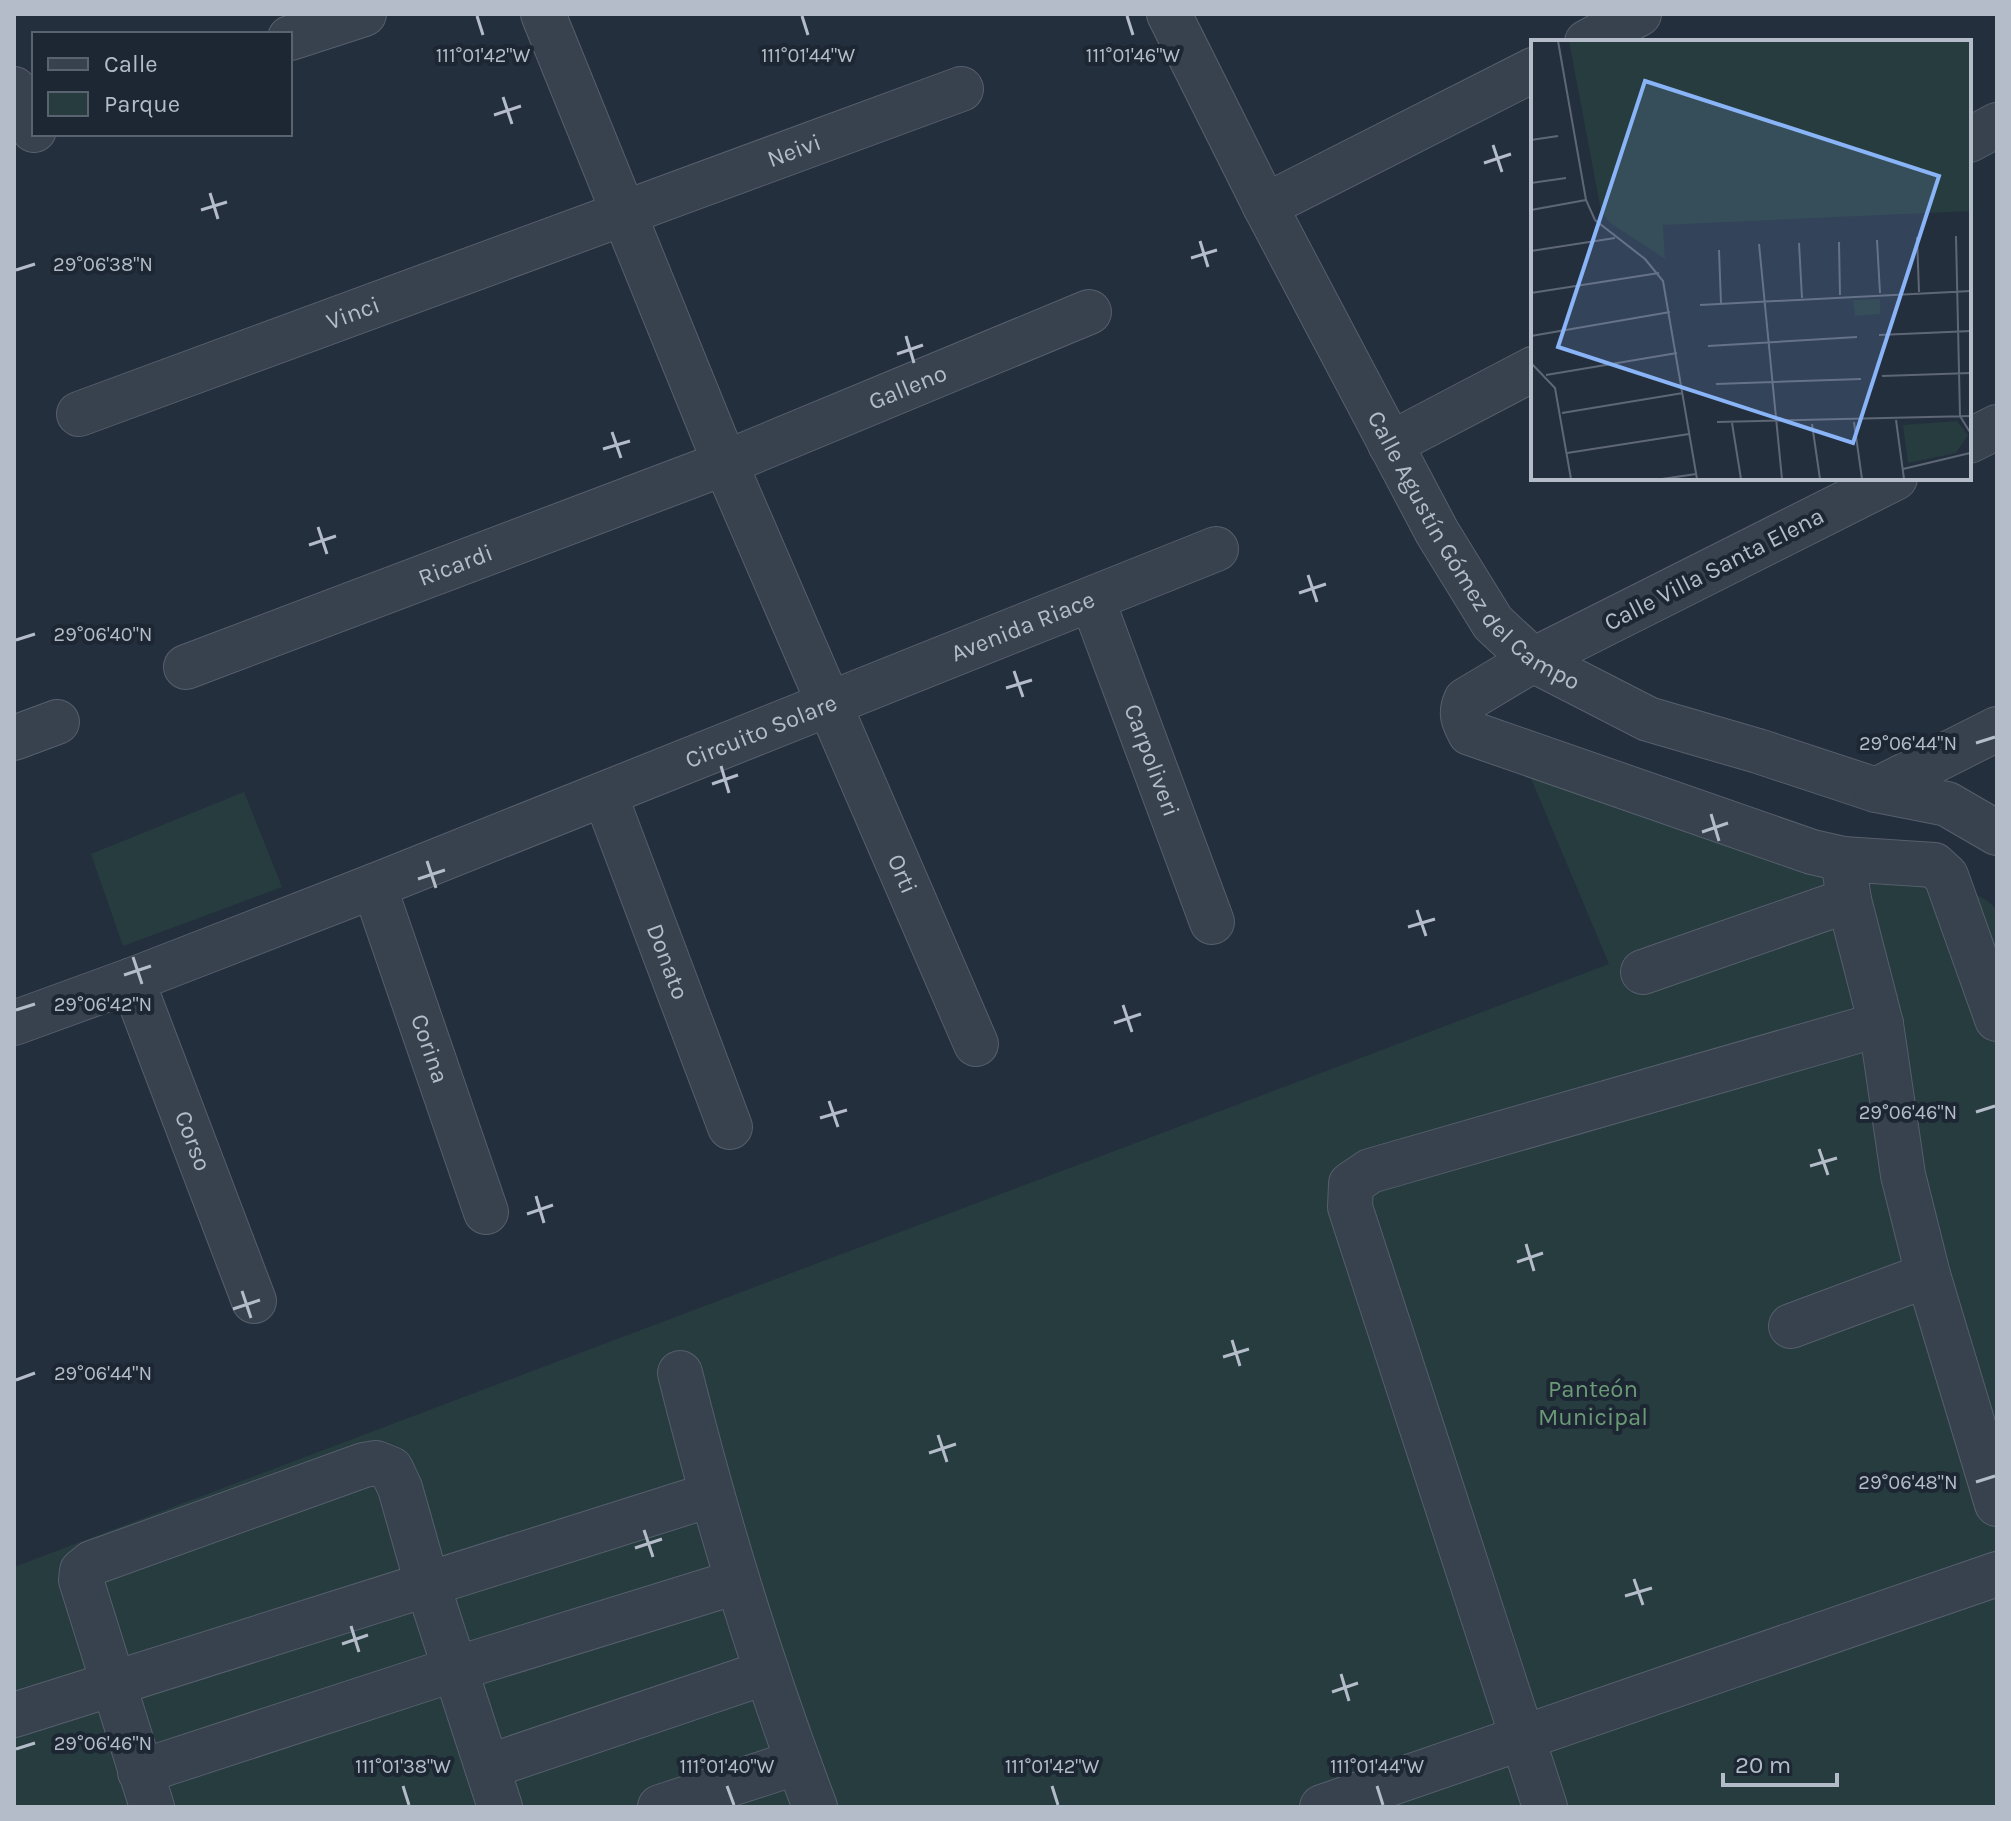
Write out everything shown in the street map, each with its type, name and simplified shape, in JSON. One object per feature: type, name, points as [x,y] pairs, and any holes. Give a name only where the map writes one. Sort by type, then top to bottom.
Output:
[{"type":"street","points":[[274,14],[283,32]]},
{"type":"street","points":[[292,37],[364,14]]},
{"type":"street","name":"Circuito Solare","points":[[14,1023],[374,886],[828,706],[725,463],[543,14]]},
{"type":"street","name":"Calle Agustín Gómez del Campo","points":[[1169,14],[1390,444],[1437,532],[1493,623],[1533,660],[1648,719],[1876,790],[1947,804],[1997,833]]},
{"type":"street","points":[[1591,40],[1639,14]]},
{"type":"street","points":[[1265,206],[1531,71]]},
{"type":"street","points":[[14,89],[32,128]]},
{"type":"street","name":"Neivi","points":[[625,211],[961,89]]},
{"type":"street","points":[[1971,139],[1997,125]]},
{"type":"street","points":[[14,142],[32,133]]},
{"type":"street","name":"Vinci","points":[[79,414],[625,211]]},
{"type":"street","name":"Galleno","points":[[725,463],[1089,312]]},
{"type":"street","points":[[1390,444],[1531,370]]},
{"type":"street","points":[[1971,440],[1997,427]]},
{"type":"street","name":"Ricardi","points":[[186,667],[725,463]]},
{"type":"street","name":"Calle Villa Santa Elena","points":[[1846,880],[1812,852],[1470,733],[1461,709],[1466,700],[1533,660],[1891,480]]},
{"type":"street","name":"Avenida Riace","points":[[828,706],[1216,549]]},
{"type":"street","name":"Carpoliveri","points":[[1092,599],[1212,922]]},
{"type":"street","name":"Orti","points":[[828,706],[976,1044]]},
{"type":"street","points":[[14,738],[57,722]]},
{"type":"street","points":[[1876,790],[1997,729]]},
{"type":"street","name":"Donato","points":[[605,795],[730,1127]]},
{"type":"street","points":[[1643,972],[1846,880],[1934,865],[1946,876],[1997,1019]]},
{"type":"street","points":[[1846,880],[1881,1024],[1903,1175],[1928,1275],[1997,1504]]},
{"type":"street","name":"Corina","points":[[374,886],[486,1212]]},
{"type":"street","name":"Corso","points":[[132,980],[254,1301]]},
{"type":"street","points":[[1545,1807],[1350,1207],[1351,1184],[1370,1171],[1881,1024]]},
{"type":"street","points":[[1791,1326],[1928,1275]]},
{"type":"street","points":[[680,1373],[710,1495],[736,1582],[815,1807]]},
{"type":"street","points":[[736,1582],[455,1669],[146,1790],[81,1580],[82,1571],[92,1563],[376,1463],[391,1469],[400,1488],[427,1583],[455,1669],[494,1787],[767,1672]]},
{"type":"street","points":[[14,1715],[710,1495]]},
{"type":"street","points":[[1322,1807],[1997,1574]]},
{"type":"street","points":[[660,1807],[798,1762]]},
{"type":"green space","name":"Panteón Municipal","points":[[1525,764],[1937,870],[1997,910],[1997,1807],[14,1807],[14,1567],[1609,964]]},
{"type":"green space","points":[[244,792],[282,887],[123,946],[91,854]]}]
